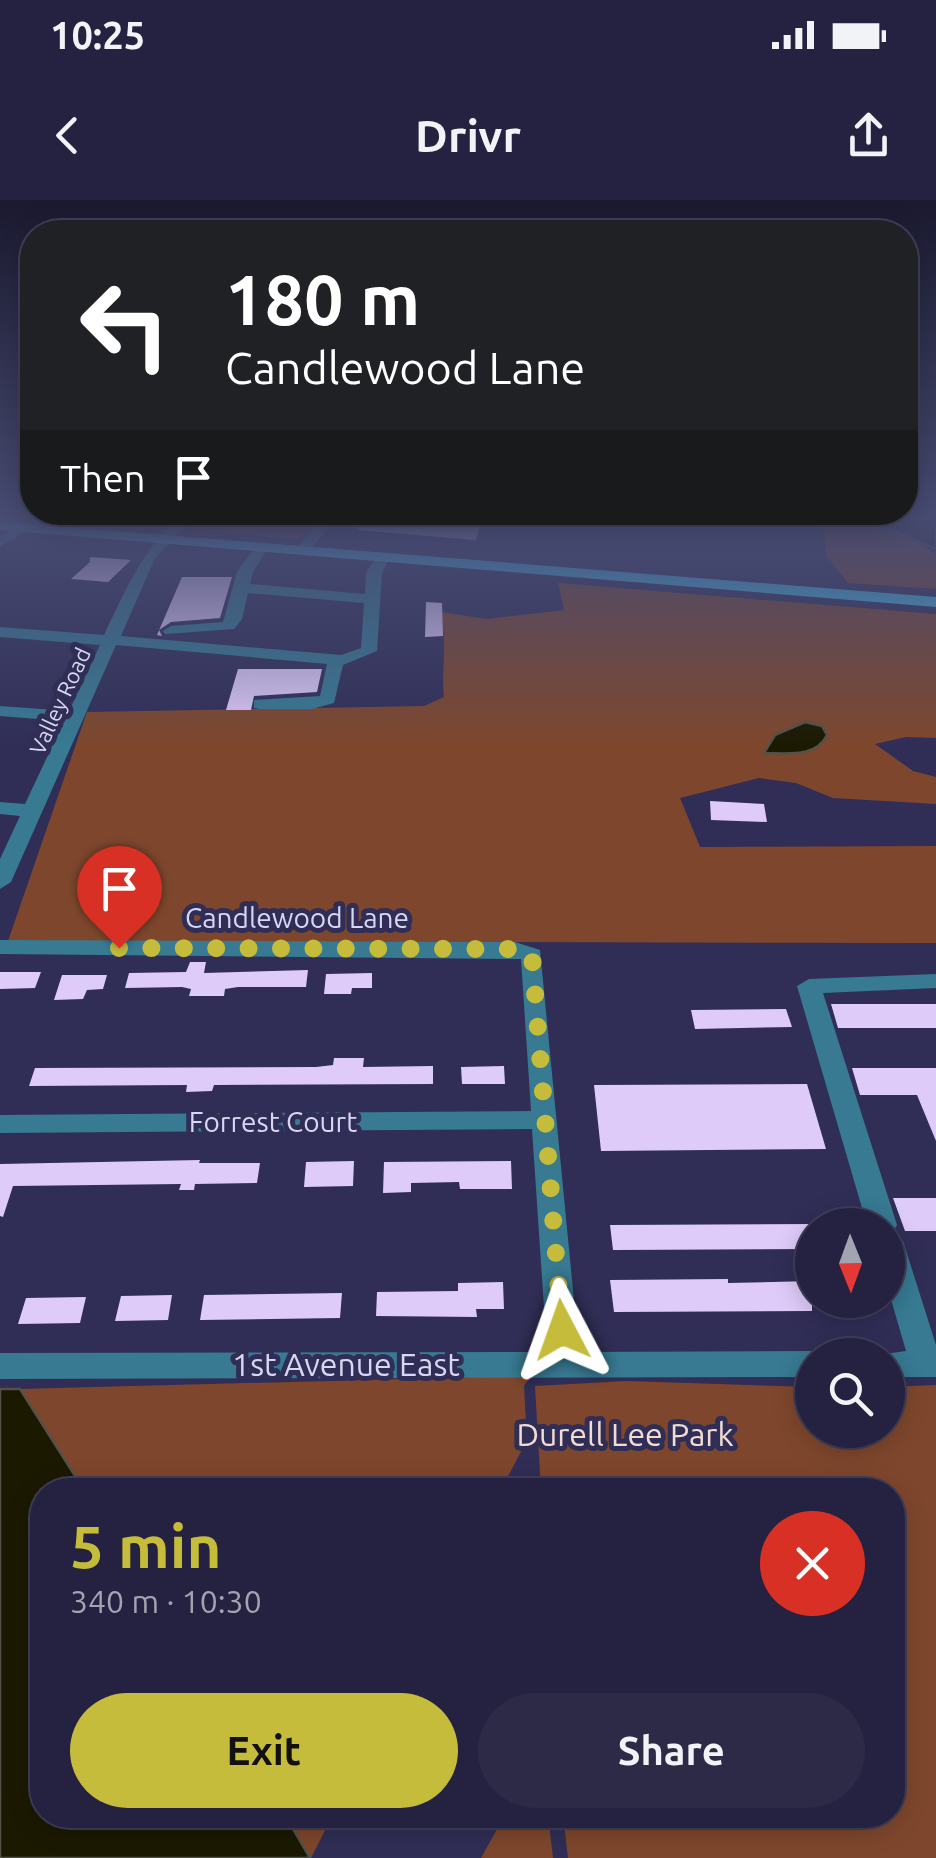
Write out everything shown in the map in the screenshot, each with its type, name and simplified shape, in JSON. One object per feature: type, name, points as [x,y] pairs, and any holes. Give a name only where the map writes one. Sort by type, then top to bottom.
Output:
[{"type":"main road","points":[[818,592],[936,602]]},
{"type":"street","name":"Valley Road","points":[[0,882],[133,592]]},
{"type":"street","points":[[113,638],[228,626],[241,592]]},
{"type":"street","points":[[294,592],[372,599]]},
{"type":"street","points":[[0,632],[354,659],[369,651],[373,592]]},
{"type":"street","points":[[272,700],[312,704],[328,699],[336,659]]},
{"type":"street","points":[[0,710],[78,717]]},
{"type":"street","points":[[0,808],[34,811]]},
{"type":"street","name":"Candlewood Lane","points":[[0,947],[515,949],[532,955],[546,1120]]},
{"type":"street","points":[[877,1208],[809,986],[936,981]]},
{"type":"street","points":[[546,1120],[564,1365]]},
{"type":"street","name":"Forrest Court","points":[[0,1124],[546,1120]]},
{"type":"street","points":[[905,1290],[931,1364],[905,1364]]},
{"type":"street","name":"1st Avenue East","points":[[0,1366],[795,1364]]},
{"type":"green space","points":[[560,592],[672,592],[936,614],[936,738],[906,737],[875,744],[913,771],[936,777],[936,804],[833,798],[796,783],[759,778],[680,798],[700,847],[936,846],[936,943],[8,941],[87,712],[424,706],[444,697],[442,623],[434,616],[442,612],[486,619],[564,610]]},
{"type":"green space","points":[[531,1376],[524,1386],[527,1440],[507,1478],[76,1478],[20,1389]]},
{"type":"green space","name":"Durell Lee Park","points":[[626,1381],[795,1386],[795,1448],[905,1448],[905,1386],[936,1385],[936,1858],[568,1858],[565,1828],[905,1828],[905,1478],[540,1478],[535,1386]]},
{"type":"green space","points":[[293,1828],[326,1828],[310,1858]]},
{"type":"green space","points":[[498,1828],[550,1828],[553,1858],[481,1858]]},
{"type":"shaded area","points":[[805,722],[822,726],[827,735],[816,748],[800,753],[764,753],[775,735]]},
{"type":"shaded area","points":[[0,1389],[20,1389],[76,1478],[30,1478],[30,1828],[293,1828],[310,1858],[0,1858]]},
{"type":"building","points":[[175,592],[228,592],[220,618],[171,622],[159,630]]},
{"type":"building","points":[[426,602],[442,603],[443,636],[425,637]]},
{"type":"building","points":[[238,669],[322,669],[317,692],[254,696],[251,710],[226,710]]},
{"type":"building","points":[[710,801],[764,804],[767,822],[711,820]]},
{"type":"building","points":[[190,962],[206,962],[204,973],[308,970],[306,987],[238,987],[225,989],[224,996],[189,996],[191,989],[182,987],[125,988],[129,973],[186,972]]},
{"type":"building","points":[[0,972],[41,972],[35,988],[0,989]]},
{"type":"building","points":[[372,973],[372,988],[352,988],[351,994],[324,994],[326,974]]},
{"type":"building","points":[[62,975],[107,975],[103,989],[87,990],[83,999],[54,1000]]},
{"type":"building","points":[[831,1004],[936,1004],[936,1028],[838,1028]]},
{"type":"building","points":[[786,1009],[792,1027],[695,1029],[691,1010]]},
{"type":"building","points":[[334,1058],[364,1058],[363,1067],[433,1066],[433,1084],[214,1085],[212,1091],[186,1092],[187,1085],[29,1086],[35,1068],[316,1067],[333,1065]]},
{"type":"building","points":[[504,1066],[505,1084],[462,1084],[461,1067]]},
{"type":"building","points":[[852,1068],[936,1068],[936,1141],[917,1095],[860,1095]]},
{"type":"building","points":[[807,1084],[826,1149],[601,1151],[594,1085]]},
{"type":"building","points":[[200,1160],[199,1163],[260,1163],[257,1183],[195,1184],[194,1190],[179,1190],[181,1184],[13,1186],[3,1217],[0,1216],[0,1164]]},
{"type":"building","points":[[354,1161],[353,1186],[304,1187],[306,1162]]},
{"type":"building","points":[[511,1161],[512,1189],[460,1189],[459,1182],[411,1183],[411,1192],[383,1193],[384,1162]]},
{"type":"building","points":[[893,1198],[936,1198],[936,1231],[905,1231],[905,1208],[897,1208]]},
{"type":"building","points":[[795,1224],[795,1249],[613,1250],[610,1225]]},
{"type":"building","points":[[610,1280],[795,1281],[795,1311],[614,1312]]},
{"type":"building","points":[[503,1282],[504,1309],[476,1309],[477,1317],[376,1316],[377,1292],[458,1291],[458,1283]]},
{"type":"building","points":[[342,1293],[340,1318],[200,1320],[204,1295]]},
{"type":"building","points":[[172,1295],[168,1320],[115,1321],[121,1296]]},
{"type":"building","points":[[86,1297],[80,1323],[18,1324],[26,1298]]},
{"type":"route","points":[[119,948],[515,949],[532,955],[536,961],[562,1330]]}]
